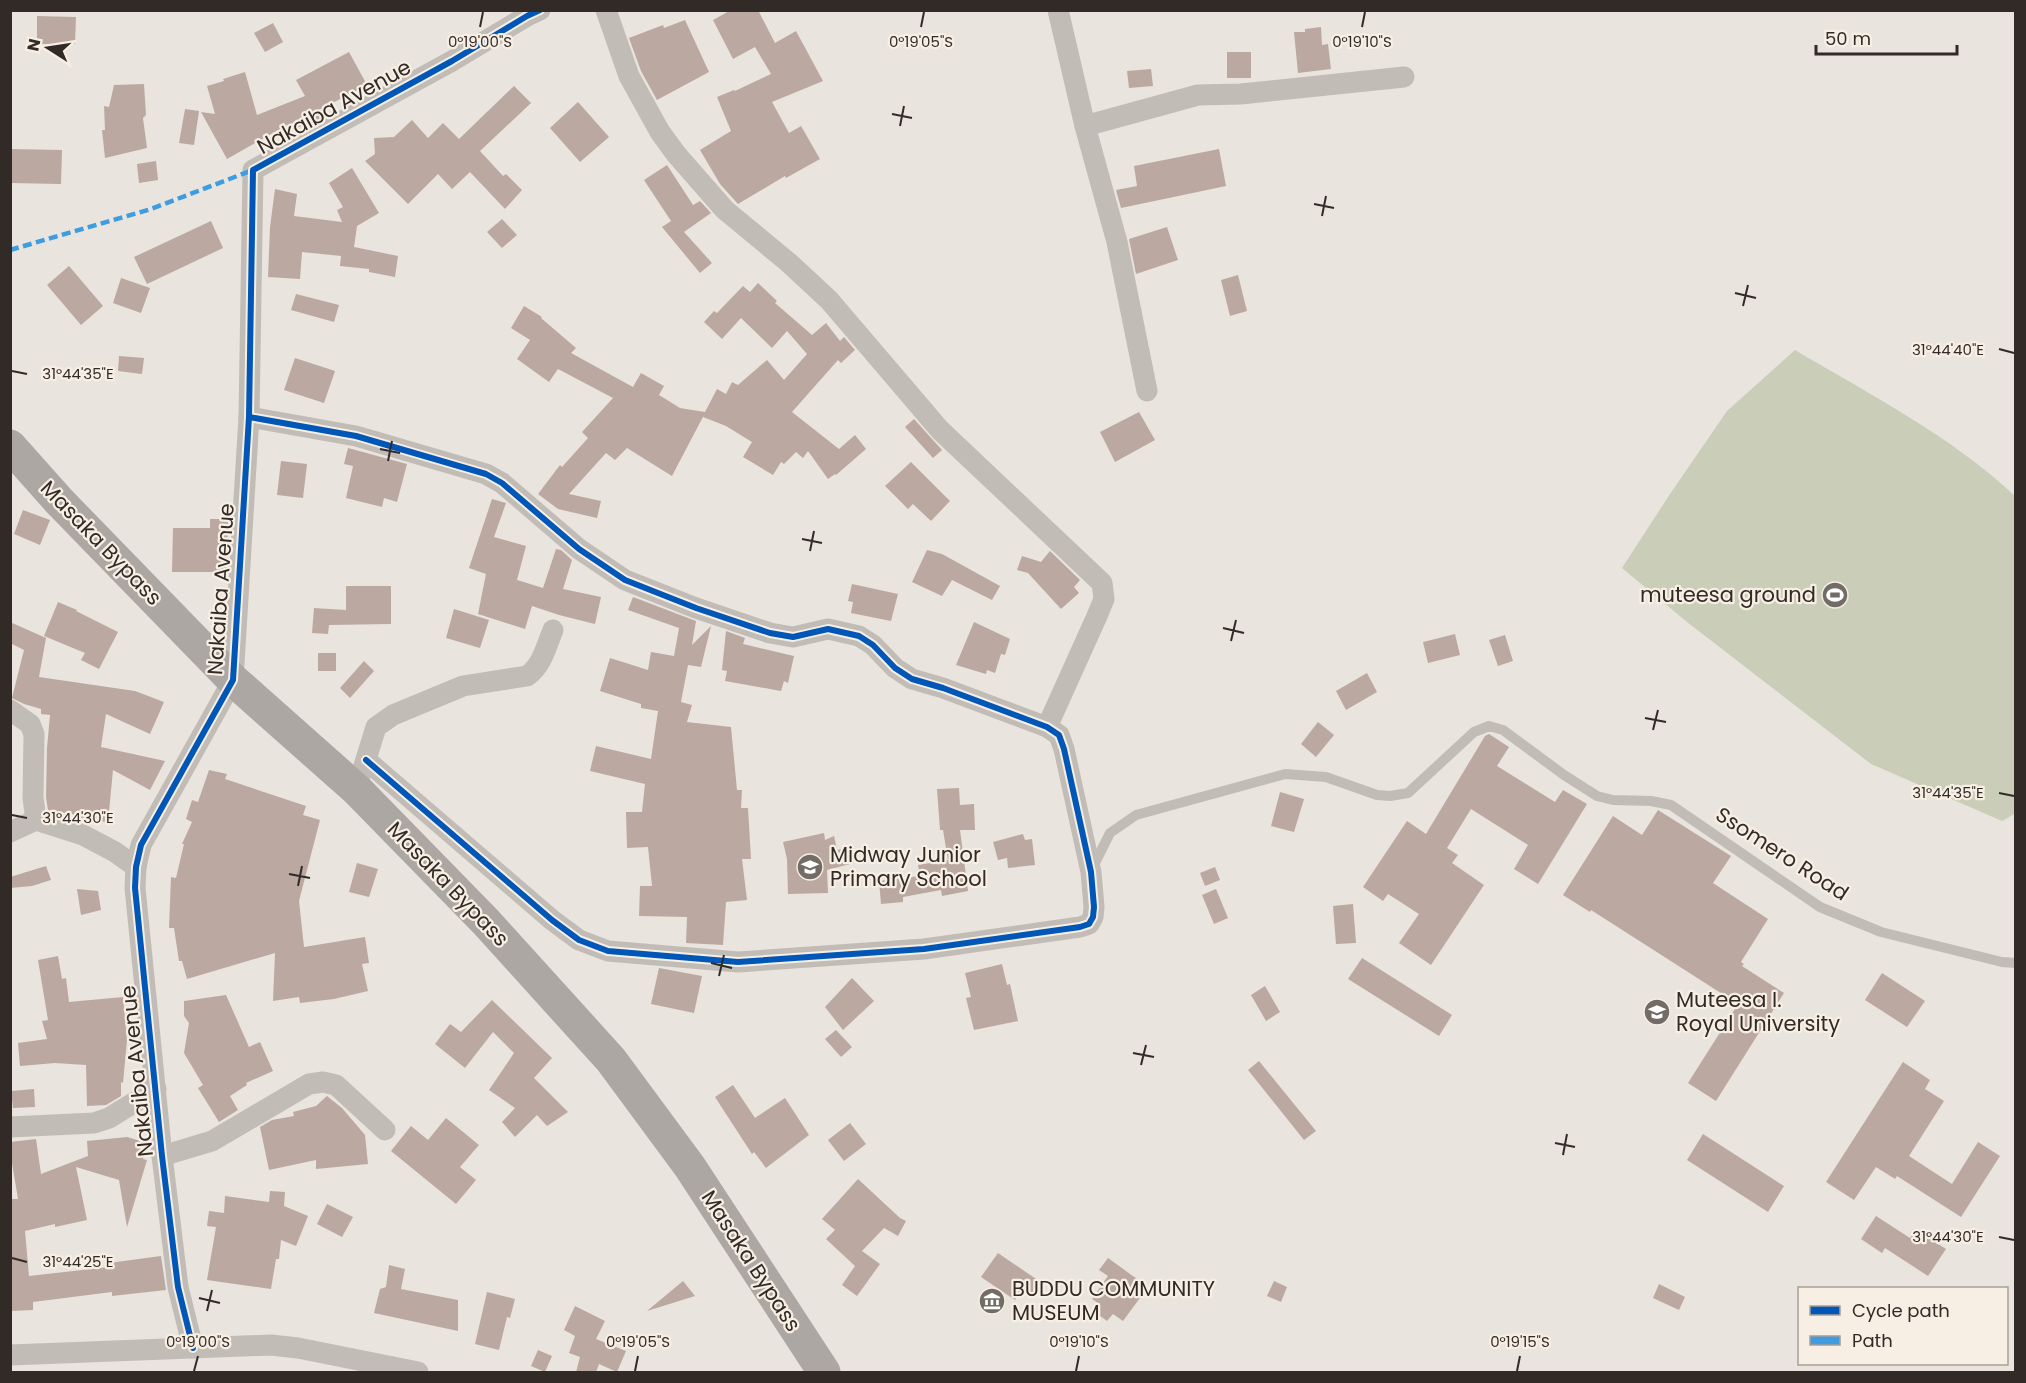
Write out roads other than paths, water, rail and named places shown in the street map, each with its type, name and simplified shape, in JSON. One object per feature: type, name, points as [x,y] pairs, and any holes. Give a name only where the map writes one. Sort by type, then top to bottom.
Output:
[{"type":"highway","name":"Masaka Bypass","points":[[10,446],[59,501],[233,680],[362,775],[486,922],[611,1060],[690,1167],[824,1372]]},
{"type":"street","points":[[606,10],[629,76],[660,132],[676,154],[725,210],[788,262],[829,300],[940,430],[1102,583],[1104,598],[1047,728]]},
{"type":"street","points":[[1058,10],[1085,126],[1117,242],[1147,391]]},
{"type":"street","name":"Nakaiba Avenue","points":[[193,1348],[178,1287],[162,1156],[135,888],[136,867],[141,845],[233,680],[249,417],[253,170],[452,61],[531,12]]},
{"type":"street","points":[[1085,126],[1198,95],[1241,94],[1404,77]]},
{"type":"street","points":[[249,417],[356,436],[486,474],[502,483],[579,549],[625,580],[696,608],[770,633],[793,637],[828,628],[859,636],[873,645],[894,668],[912,679],[943,688],[1047,728],[1059,735],[1091,872],[1094,917],[1089,924],[1080,927],[924,949],[738,962],[608,951],[579,940],[362,775],[376,727],[393,715],[463,686],[527,676],[535,671],[553,630]]},
{"type":"street","points":[[10,710],[30,724],[34,734],[33,798],[36,820]]},
{"type":"street","points":[[10,832],[36,820],[83,835],[115,852],[136,867]]},
{"type":"street","points":[[162,1156],[212,1141],[309,1084],[323,1082],[336,1085],[385,1130]]},
{"type":"street","points":[[10,1127],[94,1123],[109,1118],[156,1089]]},
{"type":"street","points":[[10,1355],[271,1345],[298,1348],[418,1372]]},
{"type":"lane","name":"Ssomero Road","points":[[1091,872],[1110,833],[1136,815],[1285,774],[1326,777],[1377,795],[1390,796],[1408,793],[1474,732],[1489,726],[1503,730],[1597,796],[1613,800],[1651,801],[1671,805],[1820,907],[1881,932],[2002,962],[2016,963]]},
{"type":"place","name":"muteesa ground","points":[[1835,595]]},
{"type":"place","name":"Midway Junior Primary School","points":[[810,867]]},
{"type":"place","name":"Muteesa I. Royal University","points":[[1657,1012]]},
{"type":"place","name":"BUDDU COMMUNITY MUSEUM","points":[[992,1301]]}]
